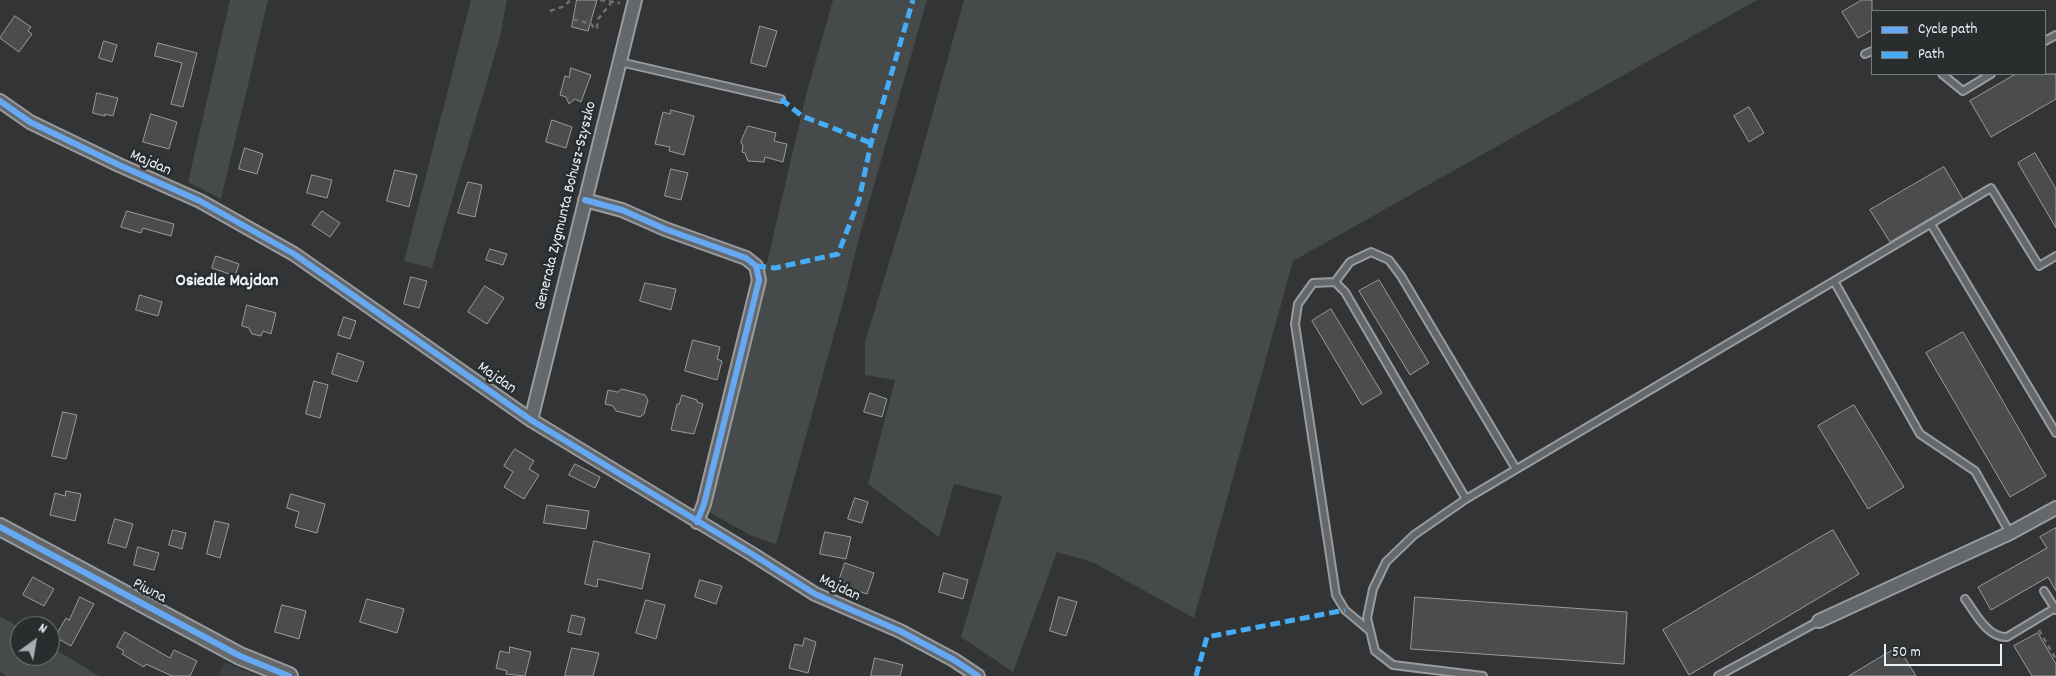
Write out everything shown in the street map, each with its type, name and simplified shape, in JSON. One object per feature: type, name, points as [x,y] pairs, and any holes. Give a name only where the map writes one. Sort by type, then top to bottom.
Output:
[{"type":"street","name":"Generała Zygmunta Bohusz-Szyszko","points":[[531,420],[634,4]]},
{"type":"street","name":"Majdan","points":[[0,101],[30,122],[200,201],[294,254],[531,420],[815,594],[900,631],[978,676]]},
{"type":"street","points":[[585,200],[622,210],[665,229],[740,255],[756,266],[759,280],[698,522]]},
{"type":"street","points":[[1819,621],[2010,534],[2056,508]]},
{"type":"street","name":"Piwna","points":[[0,527],[240,656],[289,676]]},
{"type":"lane","points":[[1865,54],[1871,51]]},
{"type":"lane","points":[[620,62],[780,99]]},
{"type":"lane","points":[[1943,75],[1962,91],[1989,75]]},
{"type":"lane","points":[[1483,676],[1393,665],[1375,651],[1367,618],[1373,589],[1386,562],[1414,536],[1466,499],[1991,188],[2039,266],[2056,256]]},
{"type":"lane","points":[[1931,224],[2056,433]]},
{"type":"lane","points":[[1335,282],[1350,262],[1371,252],[1389,260],[1406,284],[1516,469]]},
{"type":"lane","points":[[1834,281],[1920,434],[1974,471],[2010,534]]},
{"type":"lane","points":[[1370,631],[1345,610],[1336,595],[1296,324],[1298,304],[1313,283],[1335,282],[1345,292],[1466,499]]},
{"type":"lane","points":[[1964,599],[1986,628],[2001,637],[2055,609],[2044,591]]},
{"type":"lane","points":[[1718,676],[1819,621]]},
{"type":"path","points":[[550,11],[565,6],[570,0]]},
{"type":"path","points":[[600,0],[611,3],[634,4]]},
{"type":"path","points":[[573,19],[591,24],[595,29],[603,11],[611,3]]},
{"type":"path","points":[[591,24],[598,21]]},
{"type":"path","points":[[2037,627],[2056,657]]},
{"type":"shaded area","points":[[230,0],[268,0],[221,199],[188,182]]},
{"type":"shaded area","points":[[471,0],[507,0],[500,37],[432,268],[404,261]]},
{"type":"shaded area","points":[[833,0],[927,0],[858,241],[848,284],[776,544],[752,536],[709,512],[806,95]]},
{"type":"shaded area","points":[[964,0],[1757,0],[1293,261],[1194,618],[1092,562],[1057,552],[1013,672],[961,637],[1002,496],[954,484],[939,537],[868,484],[895,380],[865,375],[865,342],[914,180]]},
{"type":"shaded area","points":[[0,616],[10,622],[10,666],[60,666],[60,652],[99,676],[7,676],[0,672]]},
{"type":"shaded area","points":[[225,662],[259,676],[218,676]]},
{"type":"building","points":[[577,0],[597,0],[588,31],[572,27]]},
{"type":"building","points":[[1862,0],[1872,0],[1871,31],[1858,38],[1842,12]]},
{"type":"building","points":[[15,16],[31,27],[28,31],[32,34],[19,52],[0,38]]},
{"type":"building","points":[[760,26],[777,31],[766,67],[751,63]]},
{"type":"building","points":[[104,41],[117,45],[112,62],[99,58]]},
{"type":"building","points":[[158,43],[197,53],[183,107],[171,104],[182,63],[155,56]]},
{"type":"building","points":[[571,68],[591,75],[581,102],[575,99],[569,104],[566,97],[560,95],[565,76],[569,77]]},
{"type":"building","points":[[2056,74],[2056,99],[1991,137],[1970,101],[2014,75]]},
{"type":"building","points":[[97,93],[118,98],[113,116],[93,113]]},
{"type":"building","points":[[1749,107],[1764,133],[1749,142],[1734,116]]},
{"type":"building","points":[[671,110],[694,116],[684,155],[669,151],[670,147],[655,144],[663,112],[670,114]]},
{"type":"building","points":[[151,114],[177,122],[169,149],[143,142]]},
{"type":"building","points":[[552,120],[572,127],[566,148],[546,142]]},
{"type":"building","points":[[748,126],[776,133],[774,141],[787,144],[783,162],[765,157],[764,162],[748,161],[745,153],[742,152],[743,146],[741,142]]},
{"type":"building","points":[[245,148],[263,154],[257,174],[239,169]]},
{"type":"building","points":[[2035,153],[2056,189],[2056,228],[2018,163]]},
{"type":"building","points":[[1944,167],[1963,199],[1890,242],[1870,210]]},
{"type":"building","points":[[671,169],[688,173],[681,200],[665,196]]},
{"type":"building","points":[[395,170],[417,175],[409,207],[387,201]]},
{"type":"building","points":[[312,175],[332,180],[327,198],[307,193]]},
{"type":"building","points":[[468,182],[482,185],[475,217],[458,213]]},
{"type":"building","points":[[127,211],[174,224],[171,236],[143,228],[141,233],[121,227]]},
{"type":"building","points":[[322,211],[340,223],[330,237],[312,225]]},
{"type":"building","points":[[490,249],[507,254],[503,265],[486,260]]},
{"type":"building","points":[[216,256],[239,264],[235,276],[212,268]]},
{"type":"building","points":[[411,277],[427,281],[419,308],[404,304]]},
{"type":"building","points":[[1379,280],[1429,363],[1410,375],[1359,291]]},
{"type":"building","points":[[645,283],[676,289],[671,310],[640,301]]},
{"type":"building","points":[[485,286],[504,298],[487,324],[468,312]]},
{"type":"building","points":[[140,295],[162,302],[158,316],[136,310]]},
{"type":"building","points":[[247,305],[276,313],[271,334],[263,331],[261,336],[252,334],[249,328],[242,326]]},
{"type":"building","points":[[1331,309],[1382,393],[1362,405],[1312,321]]},
{"type":"building","points":[[344,317],[356,321],[350,339],[338,335]]},
{"type":"building","points":[[1963,332],[2046,476],[2010,497],[1926,353]]},
{"type":"building","points":[[693,340],[720,347],[717,359],[722,361],[717,380],[685,371]]},
{"type":"building","points":[[338,353],[364,362],[357,382],[332,374]]},
{"type":"building","points":[[314,381],[328,385],[320,418],[306,414]]},
{"type":"building","points":[[622,389],[645,395],[648,400],[644,414],[640,417],[616,411],[613,406],[605,404],[608,390],[617,392]]},
{"type":"building","points":[[870,393],[887,399],[882,417],[864,412]]},
{"type":"building","points":[[682,395],[703,404],[694,434],[671,430],[677,404],[679,404]]},
{"type":"building","points":[[1854,405],[1904,487],[1868,509],[1818,426]]},
{"type":"building","points":[[63,412],[77,415],[66,459],[52,456]]},
{"type":"building","points":[[515,449],[534,461],[529,469],[539,475],[524,499],[504,487],[513,472],[504,466]]},
{"type":"building","points":[[575,464],[600,477],[595,488],[569,475]]},
{"type":"building","points":[[66,491],[81,494],[75,521],[50,515],[55,493],[65,496]]},
{"type":"building","points":[[291,494],[325,504],[317,533],[295,527],[299,512],[287,508]]},
{"type":"building","points":[[855,498],[868,502],[862,523],[848,519]]},
{"type":"building","points":[[547,505],[589,511],[586,529],[544,523]]},
{"type":"building","points":[[115,519],[133,524],[126,548],[108,543]]},
{"type":"building","points":[[215,521],[229,524],[220,558],[207,554]]},
{"type":"building","points":[[2056,528],[2056,591],[2048,577],[1991,610],[1978,587],[2047,548],[2040,537]]},
{"type":"building","points":[[173,530],[186,533],[182,549],[169,545]]},
{"type":"building","points":[[1833,530],[1859,574],[1689,675],[1663,630]]},
{"type":"building","points":[[825,532],[851,537],[846,559],[820,554]]},
{"type":"building","points":[[594,541],[650,554],[642,589],[598,579],[597,587],[585,584]]},
{"type":"building","points":[[138,547],[159,553],[154,570],[134,565]]},
{"type":"building","points":[[845,563],[874,573],[867,594],[838,584]]},
{"type":"building","points":[[944,573],[968,580],[963,599],[939,592]]},
{"type":"building","points":[[33,577],[54,589],[44,606],[23,595]]},
{"type":"building","points":[[700,580],[722,586],[716,604],[695,597]]},
{"type":"building","points":[[80,597],[94,604],[71,646],[60,640],[60,628],[66,618],[69,620]]},
{"type":"building","points":[[1059,597],[1077,602],[1066,636],[1050,631]]},
{"type":"building","points":[[1415,597],[1627,612],[1624,664],[1411,649]]},
{"type":"building","points":[[367,599],[404,609],[397,633],[360,622]]},
{"type":"building","points":[[646,600],[665,605],[656,639],[636,633]]},
{"type":"building","points":[[282,605],[306,611],[299,639],[275,632]]},
{"type":"building","points":[[572,615],[585,618],[581,635],[568,632]]},
{"type":"building","points":[[125,632],[170,658],[174,650],[197,661],[190,676],[172,676],[146,664],[144,667],[122,654],[124,651],[117,647]]},
{"type":"building","points":[[2038,633],[2056,664],[2056,676],[2032,676],[2014,646]]},
{"type":"building","points":[[805,638],[816,642],[808,673],[789,668],[795,644],[802,646]]},
{"type":"building","points":[[510,647],[531,652],[525,676],[506,674],[507,671],[496,668],[500,651],[509,653]]},
{"type":"building","points":[[1898,647],[1916,676],[1849,676]]},
{"type":"building","points":[[572,648],[599,653],[593,676],[565,676]]},
{"type":"building","points":[[875,658],[903,665],[900,676],[871,676]]},
{"type":"marked path","points":[[756,266],[775,268],[838,254],[859,200],[871,143],[913,0]]},
{"type":"marked path","points":[[781,99],[802,116],[871,143]]},
{"type":"marked path","points":[[1196,676],[1207,637],[1345,610]]},
{"type":"cycle path","points":[[0,101],[30,122],[200,201],[294,254],[531,420],[815,594],[900,631],[954,660],[978,676]]},
{"type":"cycle path","points":[[585,200],[622,210],[665,229],[746,258],[756,266],[759,280],[704,504],[697,522]]},
{"type":"cycle path","points":[[0,527],[240,656],[289,676]]},
{"type":"district","name":"Osiedle Majdan","points":[[227,283]]}]
